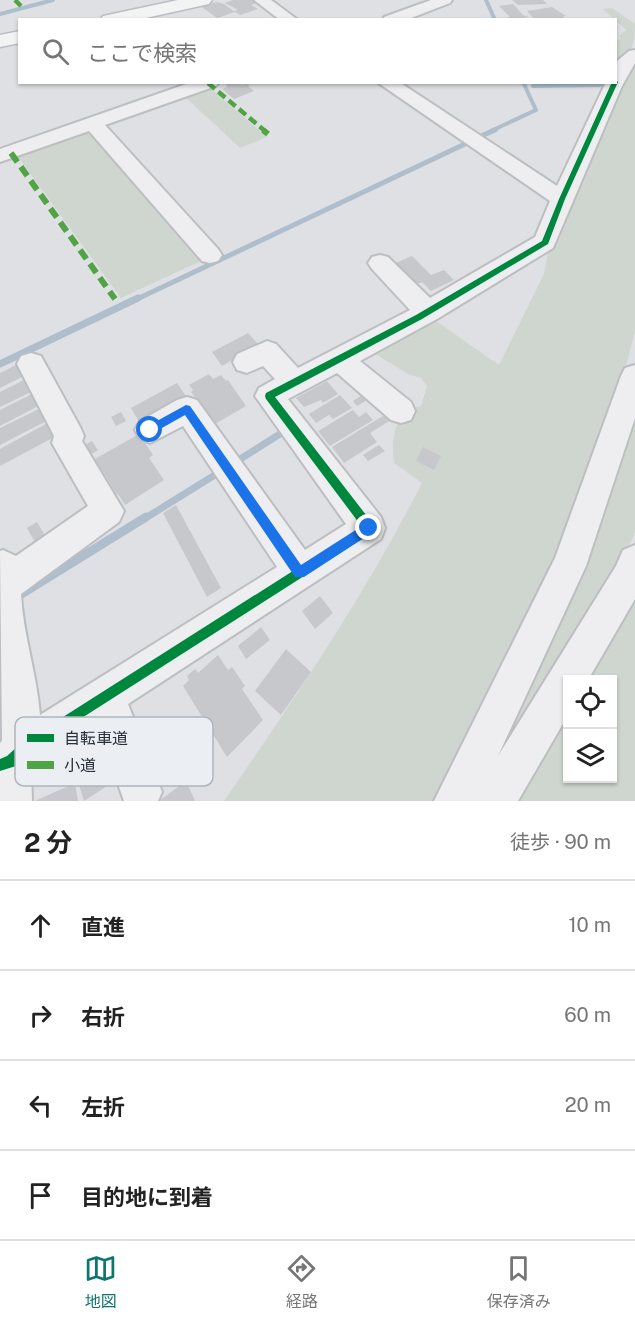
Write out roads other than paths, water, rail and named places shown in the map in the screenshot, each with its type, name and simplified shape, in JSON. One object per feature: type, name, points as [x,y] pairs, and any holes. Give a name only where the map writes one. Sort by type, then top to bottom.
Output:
[{"type":"main road","points":[[118,18],[203,0]]},
{"type":"main road","points":[[0,41],[18,37]]},
{"type":"street","points":[[261,0],[288,18]]},
{"type":"street","points":[[396,18],[445,0]]},
{"type":"street","points":[[617,78],[625,62],[635,55]]},
{"type":"street","points":[[0,156],[204,84]]},
{"type":"street","points":[[389,84],[562,199]]},
{"type":"street","points":[[79,717],[106,696],[369,528],[269,396],[428,312],[545,242],[614,84]]},
{"type":"street","points":[[93,124],[210,255]]},
{"type":"street","points":[[380,263],[428,312]]},
{"type":"street","points":[[247,363],[267,352],[294,382]]},
{"type":"street","points":[[339,359],[401,411]]},
{"type":"street","points":[[16,717],[19,687],[4,618],[3,576],[108,511],[67,443],[69,436],[31,364]]},
{"type":"street","points":[[455,801],[569,566],[635,376]]},
{"type":"street","points":[[150,430],[186,409],[300,572]]},
{"type":"street","points":[[494,801],[628,578],[635,562]]},
{"type":"street","points":[[106,696],[114,717]]},
{"type":"street","points":[[11,769],[15,728]]},
{"type":"street","points":[[139,786],[141,792]]},
{"type":"waterway","points":[[0,14],[53,0]]},
{"type":"waterway","points":[[486,0],[494,18]]},
{"type":"waterway","points":[[491,131],[536,110],[524,84]]},
{"type":"waterway","points":[[533,86],[603,85]]},
{"type":"waterway","points":[[479,137],[495,130]]},
{"type":"waterway","points":[[135,300],[467,143]]},
{"type":"waterway","points":[[0,364],[138,298]]},
{"type":"waterway","points":[[237,461],[283,432]]},
{"type":"waterway","points":[[144,519],[218,473]]},
{"type":"waterway","points":[[16,600],[15,598],[146,517]]}]
